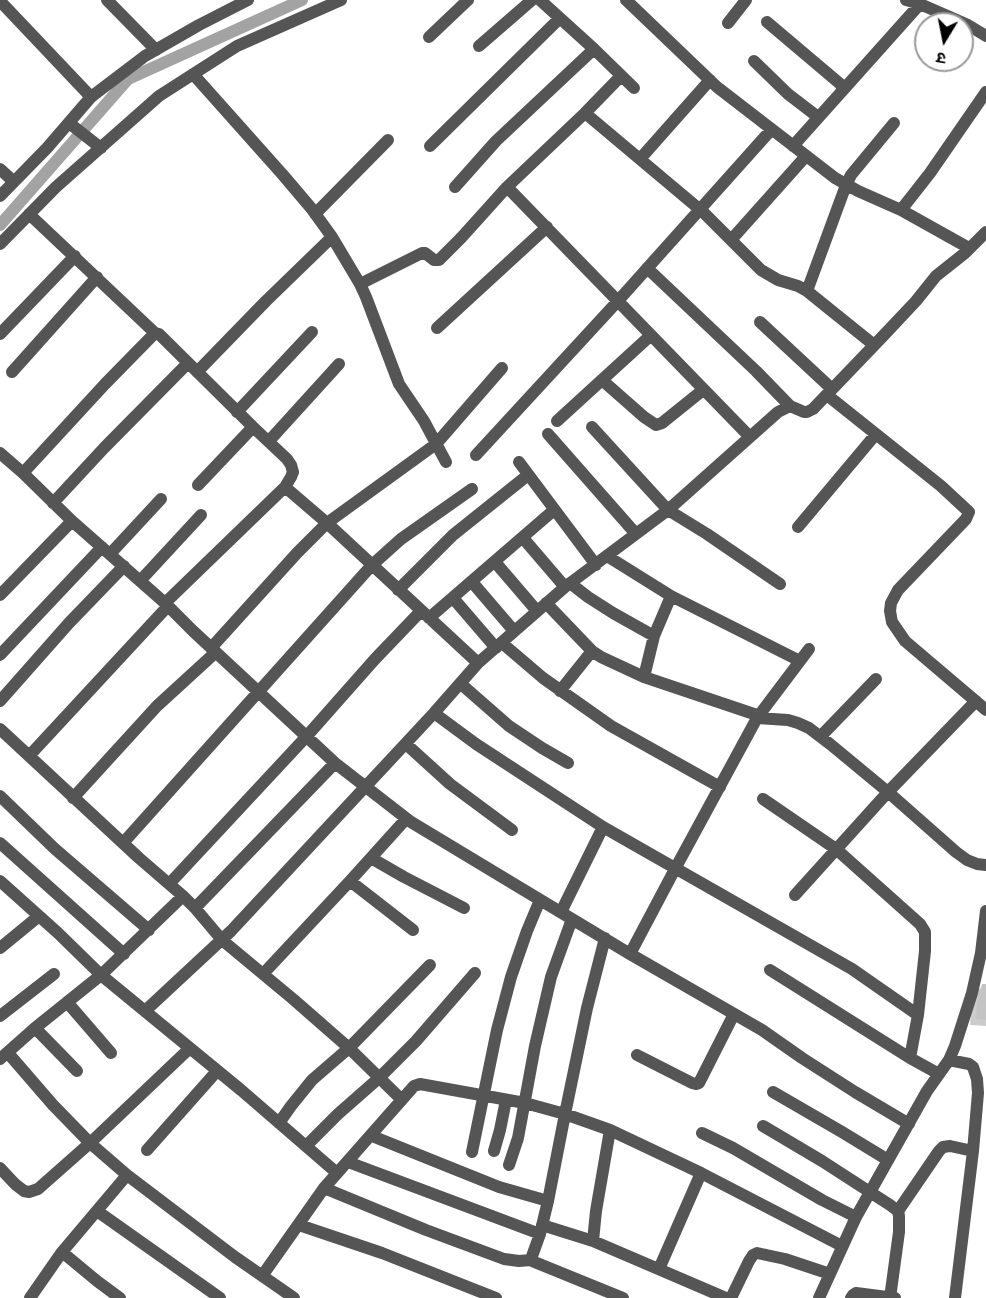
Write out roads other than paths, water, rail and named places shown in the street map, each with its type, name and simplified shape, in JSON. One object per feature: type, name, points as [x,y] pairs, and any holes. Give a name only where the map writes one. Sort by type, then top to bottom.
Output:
[{"type":"street","points":[[107,0],[156,50]]},
{"type":"street","points":[[0,196],[47,147],[74,127],[91,98],[116,78],[156,50],[248,0]]},
{"type":"street","points":[[0,244],[56,187],[159,96],[237,46],[342,0]]},
{"type":"street","points":[[429,37],[468,0]]},
{"type":"street","points":[[479,46],[532,0]]},
{"type":"street","points":[[540,0],[634,88]]},
{"type":"street","points":[[626,0],[710,80],[835,178],[901,210],[969,248]]},
{"type":"street","points":[[728,23],[746,0]]},
{"type":"street","points":[[906,0],[968,25],[986,36]]},
{"type":"street","points":[[0,1],[91,98]]},
{"type":"street","points":[[793,146],[920,4]]},
{"type":"street","points":[[430,146],[559,19]]},
{"type":"street","points":[[767,22],[845,88]]},
{"type":"street","points":[[455,187],[496,141],[594,49]]},
{"type":"street","points":[[754,61],[788,94],[818,117]]},
{"type":"street","points":[[193,74],[283,175],[332,237],[360,284],[399,384],[424,421],[446,462]]},
{"type":"street","points":[[360,284],[423,253],[434,260],[439,260],[507,187],[621,76]]},
{"type":"street","points":[[640,159],[710,80]]},
{"type":"street","points":[[901,210],[930,173],[986,92]]},
{"type":"street","points":[[585,113],[700,209],[761,270],[778,280],[807,291],[874,345]]},
{"type":"street","points":[[807,291],[846,184],[894,123]]},
{"type":"street","points":[[74,127],[101,148]]},
{"type":"street","points":[[476,454],[617,302],[771,130]]},
{"type":"street","points":[[315,214],[388,140]]},
{"type":"street","points":[[731,240],[806,156]]},
{"type":"street","points":[[0,169],[13,181]]},
{"type":"street","points":[[507,187],[750,437]]},
{"type":"street","points":[[29,214],[155,333],[159,334],[287,459],[293,472],[285,487],[166,604],[29,756]]},
{"type":"street","points":[[437,328],[547,227]]},
{"type":"street","points":[[647,268],[790,406],[807,412],[830,392],[936,276],[986,232]]},
{"type":"street","points":[[197,372],[266,300],[332,237]]},
{"type":"street","points":[[0,334],[75,256]]},
{"type":"street","points":[[12,372],[97,277]]},
{"type":"street","points":[[760,322],[876,434],[941,486],[969,512],[966,519],[898,590],[891,603],[890,611],[892,622],[905,641],[986,710]]},
{"type":"street","points":[[237,412],[312,332]]},
{"type":"street","points":[[23,473],[155,333]]},
{"type":"street","points":[[557,421],[650,336]]},
{"type":"street","points":[[53,503],[188,363]]},
{"type":"street","points":[[268,441],[339,364]]},
{"type":"street","points":[[73,798],[157,706],[213,650],[297,553],[327,523],[436,444],[502,368]]},
{"type":"street","points":[[602,380],[656,425],[662,423],[704,390]]},
{"type":"street","points":[[145,1011],[222,940],[406,744],[478,663],[568,585],[668,510],[778,412],[790,406]]},
{"type":"street","points":[[198,486],[253,427]]},
{"type":"street","points":[[592,427],[668,510],[780,584]]},
{"type":"street","points":[[548,434],[636,534]]},
{"type":"street","points":[[798,527],[876,434]]},
{"type":"street","points":[[0,453],[72,521],[166,604],[306,737],[365,788],[406,819],[630,954],[762,1030],[855,1092],[909,1124]]},
{"type":"street","points":[[519,462],[596,565]]},
{"type":"street","points":[[398,590],[453,535],[528,475]]},
{"type":"street","points":[[285,487],[478,663]]},
{"type":"street","points":[[123,843],[372,565],[401,539],[472,489]]},
{"type":"street","points":[[0,655],[161,499]]},
{"type":"street","points":[[170,883],[375,659],[425,614],[453,598],[554,510]]},
{"type":"street","points":[[140,581],[201,515]]},
{"type":"street","points":[[0,595],[72,521]]},
{"type":"street","points":[[523,538],[568,585],[654,636]]},
{"type":"street","points":[[607,556],[671,596],[800,661]]},
{"type":"street","points":[[495,562],[542,607],[601,657],[644,677],[754,714],[757,718],[788,720],[809,728],[888,792],[956,852],[967,860],[986,865]]},
{"type":"street","points":[[0,701],[69,623],[124,566]]},
{"type":"street","points":[[472,582],[514,632]]},
{"type":"street","points":[[644,677],[654,636],[671,596]]},
{"type":"street","points":[[453,598],[499,645],[560,691],[636,741],[720,787]]},
{"type":"street","points":[[630,954],[757,718],[809,649]]},
{"type":"street","points":[[560,691],[592,651]]},
{"type":"street","points":[[821,736],[876,679]]},
{"type":"street","points":[[461,684],[508,726],[568,763]]},
{"type":"street","points":[[795,895],[888,792],[976,701]]},
{"type":"street","points":[[434,713],[476,744],[603,827],[852,969],[918,1015]]},
{"type":"street","points":[[0,729],[139,858],[170,883],[222,940],[349,1048],[402,1100]]},
{"type":"street","points":[[406,744],[450,783],[512,830]]},
{"type":"street","points":[[195,908],[335,763]]},
{"type":"street","points":[[0,796],[56,849],[149,930]]},
{"type":"street","points":[[763,799],[836,849],[920,924],[925,932],[918,1015],[909,1058]]},
{"type":"street","points":[[263,974],[406,819]]},
{"type":"street","points":[[509,1165],[518,1138],[535,1046],[567,915],[603,827]]},
{"type":"street","points":[[0,843],[124,954]]},
{"type":"street","points":[[371,858],[464,909]]},
{"type":"street","points":[[0,881],[101,975],[337,1173]]},
{"type":"street","points":[[350,881],[413,930]]},
{"type":"street","points":[[183,896],[101,975],[4,1056],[90,1143],[127,1175],[235,1257],[294,1298]]},
{"type":"street","points":[[472,1152],[497,1030],[511,977],[540,900]]},
{"type":"street","points":[[819,1298],[856,1217],[927,1091],[950,1060],[976,975],[986,911]]},
{"type":"street","points":[[0,948],[39,916]]},
{"type":"street","points":[[531,1260],[548,1201],[587,1008],[605,938]]},
{"type":"street","points":[[279,1123],[304,1089],[349,1048],[430,964]]},
{"type":"street","points":[[770,970],[909,1058],[939,1074]]},
{"type":"street","points":[[306,1146],[416,1041],[476,973]]},
{"type":"street","points":[[0,1016],[54,974]]},
{"type":"street","points":[[67,1002],[111,1053]]},
{"type":"street","points":[[638,1055],[692,1083],[699,1083],[734,1014]]},
{"type":"street","points":[[35,1028],[77,1071]]},
{"type":"street","points":[[0,1168],[19,1188],[24,1191],[35,1191],[90,1143],[190,1048]]},
{"type":"street","points":[[950,1060],[969,1064],[975,1070],[978,1093],[955,1298]]},
{"type":"street","points":[[147,1150],[217,1071]]},
{"type":"street","points":[[262,1276],[324,1188],[414,1086],[420,1084],[525,1103],[610,1130],[701,1173],[842,1246]]},
{"type":"street","points":[[773,1092],[888,1160]]},
{"type":"street","points":[[494,1151],[506,1100]]},
{"type":"street","points":[[763,1126],[898,1211]]},
{"type":"street","points":[[593,1241],[610,1130]]},
{"type":"street","points":[[702,1133],[856,1217]]},
{"type":"street","points":[[372,1136],[499,1187],[548,1201]]},
{"type":"street","points":[[890,1298],[898,1232],[898,1211],[943,1147],[950,1146],[973,1151]]},
{"type":"street","points":[[348,1162],[541,1230],[593,1241],[726,1298]]},
{"type":"street","points":[[659,1269],[701,1173]]},
{"type":"street","points":[[30,1298],[62,1252],[127,1175]]},
{"type":"street","points":[[324,1188],[482,1251],[512,1261],[531,1260],[623,1298]]},
{"type":"street","points":[[97,1211],[220,1298]]},
{"type":"street","points":[[299,1225],[382,1253],[496,1298]]},
{"type":"street","points":[[62,1252],[120,1298]]},
{"type":"street","points":[[730,1298],[749,1261],[757,1253],[830,1274]]},
{"type":"street","points":[[851,1298],[856,1293],[895,1298]]},
{"type":"waterway","points":[[0,225],[128,79],[302,0]]}]
